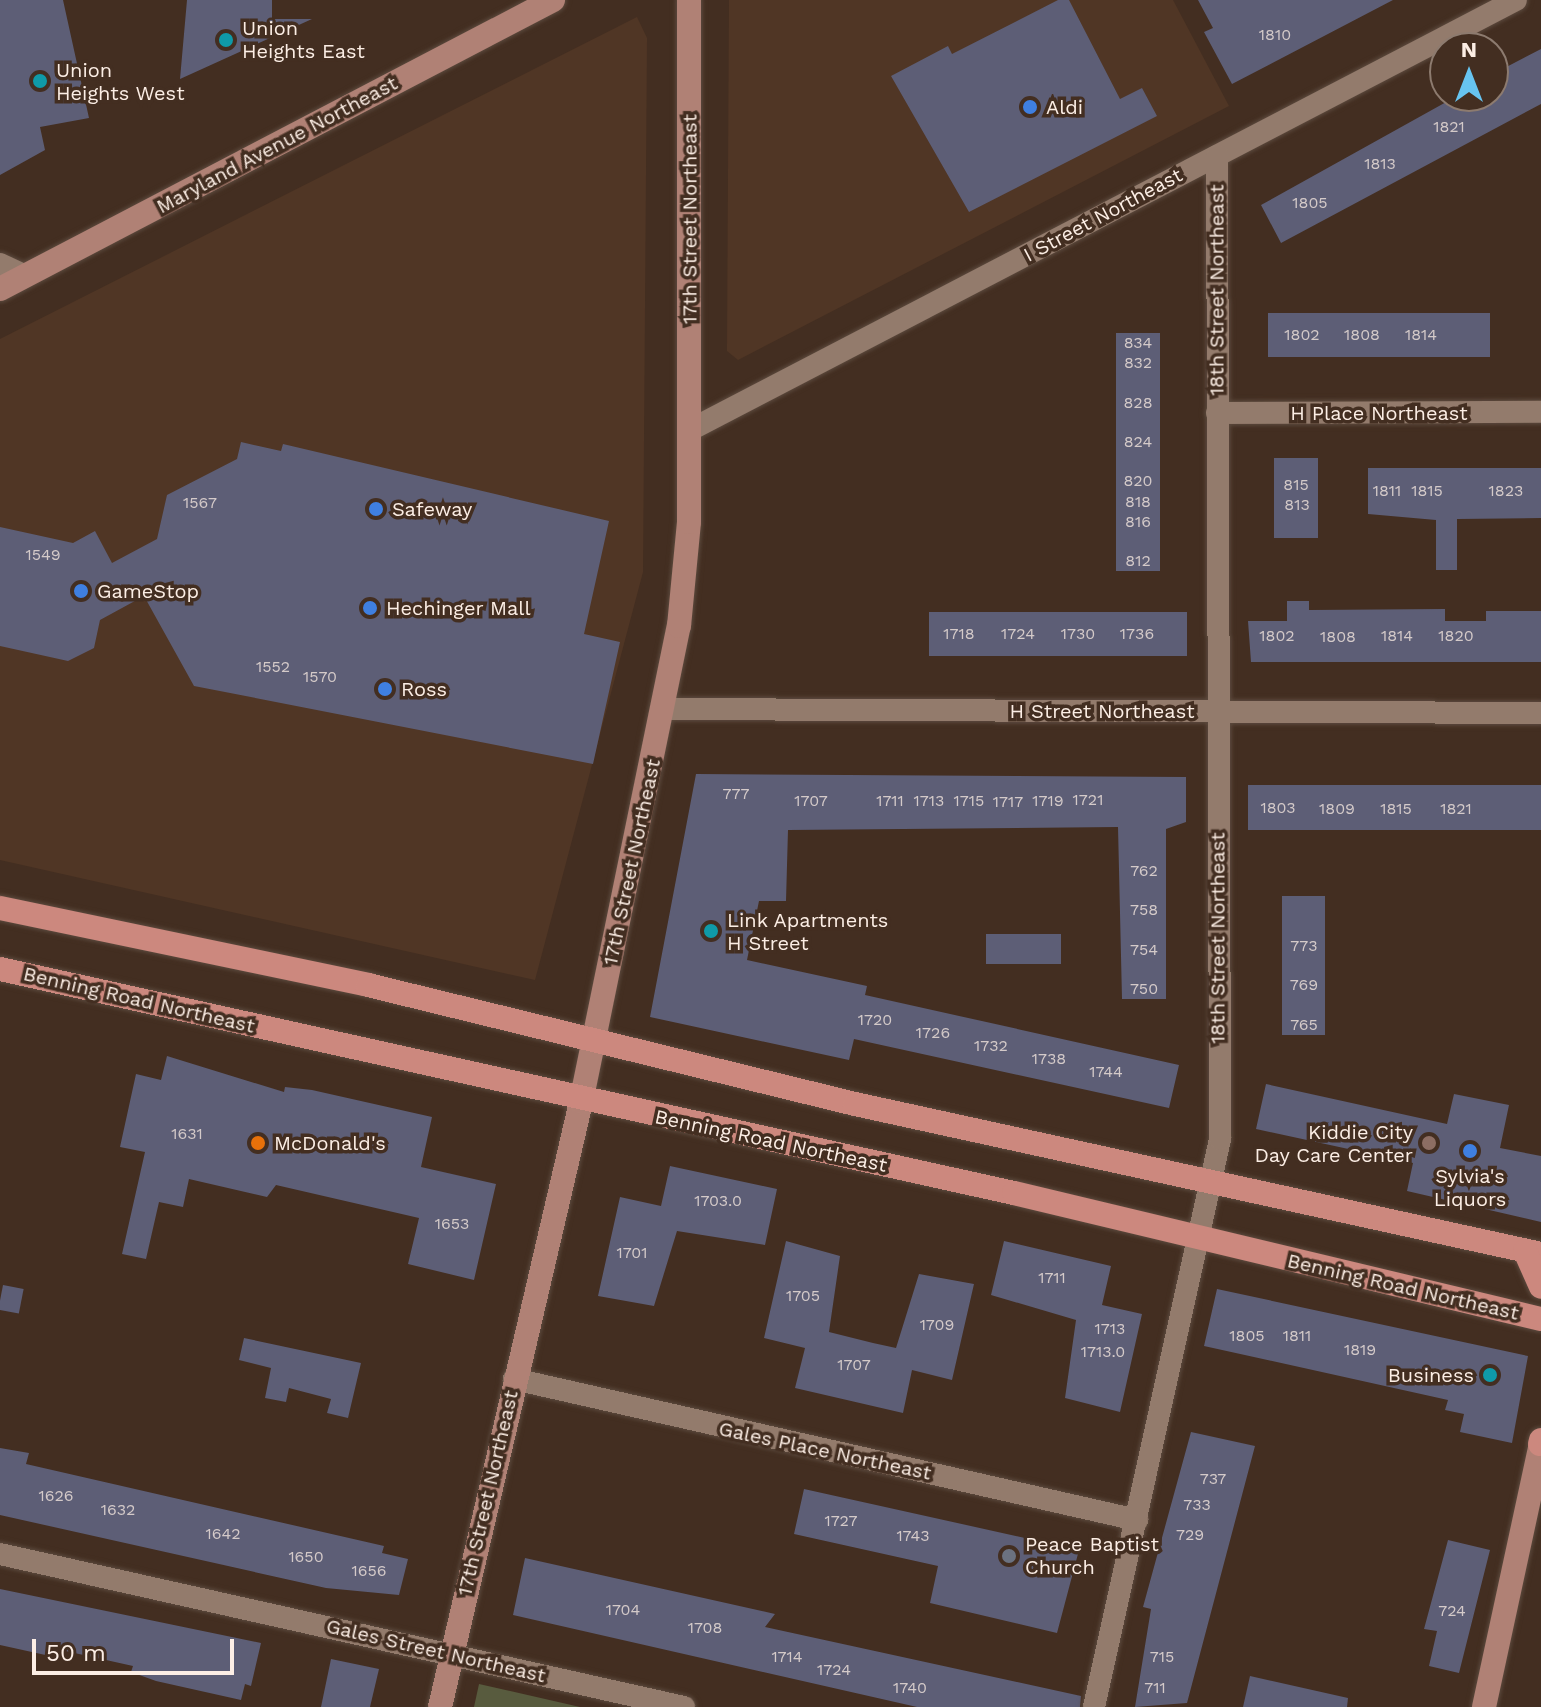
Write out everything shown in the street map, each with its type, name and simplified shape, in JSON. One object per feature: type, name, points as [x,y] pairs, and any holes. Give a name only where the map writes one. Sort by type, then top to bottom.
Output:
[{"type":"main road","name":"Maryland Avenue Northeast","points":[[0,289],[553,0]]},
{"type":"main road","name":"17th Street Northeast","points":[[440,1707],[581,1102],[663,709],[685,580],[690,430],[689,0]]},
{"type":"main road","points":[[0,908],[368,985],[593,1040],[1533,1253],[1541,1287]]},
{"type":"main road","name":"Benning Road Northeast","points":[[0,969],[581,1102],[1014,1193],[1541,1319]]},
{"type":"main road","points":[[1484,1707],[1541,1442]]},
{"type":"street","name":"I Street Northeast","points":[[690,430],[1516,0]]},
{"type":"street","name":"18th Street Northeast","points":[[1094,1707],[1201,1240],[1220,1139],[1217,156]]},
{"type":"street","points":[[0,264],[24,275]]},
{"type":"street","name":"H Place Northeast","points":[[1217,413],[1541,412]]},
{"type":"street","name":"H Street Northeast","points":[[663,709],[1541,713]]},
{"type":"street","name":"Gales Place Northeast","points":[[514,1379],[1137,1520]]},
{"type":"street","name":"Gales Street Northeast","points":[[0,1554],[684,1707]]},
{"type":"shaded area","points":[[729,0],[1173,0],[1229,106],[738,360],[727,351]]},
{"type":"shaded area","points":[[637,17],[647,38],[643,572],[535,980],[0,860],[0,339]]},
{"type":"green space","points":[[479,1684],[580,1707],[474,1707]]},
{"type":"building","name":"Union Heights West","points":[[0,0],[63,0],[89,118],[40,127],[45,150],[0,175]]},
{"type":"building","name":"Union Heights East","points":[[187,0],[272,0],[272,19],[312,19],[180,79]]},
{"type":"building","name":"Aldi","points":[[1058,0],[1069,0],[1120,99],[1142,88],[1157,116],[969,212],[891,76],[948,46],[952,54]]},
{"type":"building","points":[[1198,0],[1393,0],[1232,84],[1204,32],[1213,28]]},
{"type":"building","points":[[1541,49],[1541,104],[1281,243],[1261,205],[1429,112],[1509,112],[1509,66]]},
{"type":"building","points":[[1268,313],[1490,313],[1490,357],[1268,357]]},
{"type":"building","points":[[1116,333],[1160,333],[1160,571],[1116,571]]},
{"type":"building","name":"Hechinger Mall","points":[[241,442],[281,451],[283,444],[609,521],[584,634],[620,642],[593,764],[194,686],[144,596],[100,620],[94,648],[68,661],[0,646],[0,527],[73,543],[95,531],[112,563],[157,539],[167,495],[237,459]]},
{"type":"building","points":[[1274,458],[1318,458],[1318,538],[1274,538]]},
{"type":"building","points":[[1368,468],[1541,468],[1541,518],[1457,519],[1457,570],[1436,570],[1436,520],[1368,514]]},
{"type":"building","points":[[1287,601],[1309,601],[1309,610],[1445,609],[1445,621],[1486,621],[1486,611],[1541,611],[1541,662],[1251,662],[1248,621],[1287,621]]},
{"type":"building","points":[[929,612],[1187,612],[1187,656],[929,656]]},
{"type":"building","points":[[696,774],[1186,777],[1186,822],[1166,829],[1166,999],[1122,999],[1118,827],[788,830],[786,901],[759,901],[747,960],[867,986],[865,995],[1179,1065],[1169,1108],[854,1039],[849,1060],[650,1017]]},
{"type":"building","points":[[1248,785],[1541,785],[1541,830],[1248,830]]},
{"type":"building","points":[[1282,896],[1325,896],[1325,1035],[1282,1035]]},
{"type":"building","points":[[986,934],[1061,934],[1061,964],[986,964]]},
{"type":"building","points":[[167,1056],[284,1092],[285,1087],[312,1090],[432,1117],[421,1167],[496,1184],[474,1280],[408,1264],[419,1218],[276,1185],[267,1197],[189,1179],[183,1207],[159,1202],[146,1259],[122,1254],[145,1152],[120,1147],[136,1074],[161,1080]]},
{"type":"building","points":[[1266,1084],[1447,1124],[1454,1094],[1509,1105],[1500,1148],[1541,1156],[1541,1222],[1407,1191],[1413,1163],[1256,1129]]},
{"type":"building","points":[[670,1166],[777,1189],[765,1245],[677,1231],[654,1306],[598,1296],[620,1197],[661,1206]]},
{"type":"building","points":[[786,1241],[840,1256],[829,1332],[873,1343],[896,1348],[919,1274],[974,1284],[952,1380],[912,1370],[903,1413],[795,1388],[805,1348],[764,1338]]},
{"type":"building","points":[[1004,1241],[1111,1266],[1102,1305],[1142,1314],[1120,1412],[1065,1398],[1076,1320],[991,1295]]},
{"type":"building","points":[[3,1285],[24,1289],[19,1314],[0,1310]]},
{"type":"building","points":[[1217,1289],[1528,1356],[1512,1443],[1460,1432],[1464,1414],[1445,1410],[1448,1400],[1204,1346]]},
{"type":"building","points":[[244,1338],[361,1363],[348,1418],[327,1413],[331,1399],[289,1388],[286,1402],[265,1398],[271,1368],[239,1360]]},
{"type":"building","points":[[1191,1432],[1255,1446],[1187,1703],[1135,1707],[1151,1609],[1143,1607]]},
{"type":"building","points":[[0,1448],[29,1453],[26,1464],[384,1546],[382,1553],[408,1559],[399,1595],[326,1588],[0,1515]]},
{"type":"building","points":[[804,1489],[1079,1550],[1057,1633],[930,1603],[938,1566],[794,1534]]},
{"type":"building","points":[[1448,1540],[1490,1550],[1459,1673],[1429,1666],[1437,1631],[1424,1629]]},
{"type":"building","points":[[525,1558],[775,1614],[765,1627],[1081,1696],[1080,1707],[917,1707],[513,1615]]},
{"type":"building","points":[[0,1589],[261,1643],[251,1686],[245,1684],[241,1700],[156,1681],[131,1672],[133,1666],[52,1648],[50,1656],[0,1645]]},
{"type":"building","points":[[331,1659],[379,1669],[370,1707],[321,1707]]},
{"type":"building","points":[[1250,1676],[1348,1698],[1347,1707],[1243,1707]]},
{"type":"place","name":"Union Heights East","points":[[226,40]]},
{"type":"place","name":"Union Heights West","points":[[40,81]]},
{"type":"place","name":"Aldi","points":[[1030,107]]},
{"type":"place","name":"Safeway","points":[[376,509]]},
{"type":"place","name":"GameStop","points":[[81,591]]},
{"type":"place","name":"Hechinger Mall","points":[[370,608]]},
{"type":"place","name":"Ross","points":[[385,689]]},
{"type":"place","name":"Link Apartments H Street","points":[[711,931]]},
{"type":"place","name":"McDonald's","points":[[258,1143]]},
{"type":"place","name":"Kiddie City Day Care Center","points":[[1429,1143]]},
{"type":"place","name":"Sylvia's Liquors","points":[[1470,1151]]},
{"type":"place","name":"Business","points":[[1490,1375]]},
{"type":"place","name":"Peace Baptist Church","points":[[1009,1556]]}]
